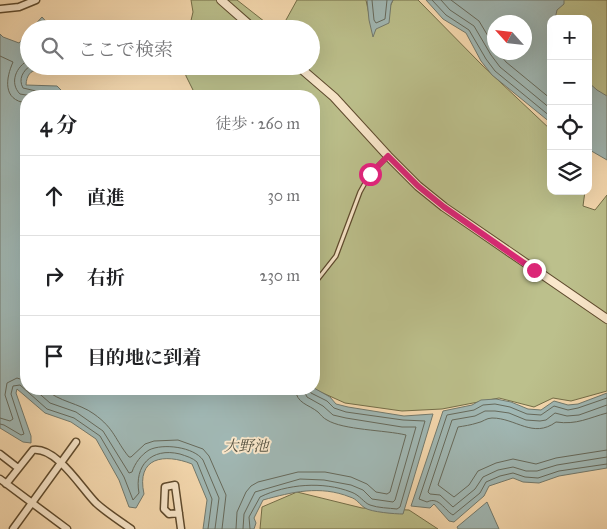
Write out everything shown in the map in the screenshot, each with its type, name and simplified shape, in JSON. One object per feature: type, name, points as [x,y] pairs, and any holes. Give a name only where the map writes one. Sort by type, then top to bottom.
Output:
[{"type":"street","points":[[0,9],[19,7],[36,0]]},
{"type":"street","points":[[221,0],[244,20]]},
{"type":"street","points":[[308,75],[334,97],[418,186],[444,207],[607,319]]},
{"type":"street","points":[[14,529],[76,442]]},
{"type":"street","points":[[6,484],[33,450],[40,449],[62,463],[97,504],[131,529]]},
{"type":"street","points":[[0,454],[18,468]]},
{"type":"street","points":[[0,479],[67,529]]},
{"type":"street","points":[[179,513],[169,514],[161,508],[165,487],[175,481],[179,513],[181,529]]},
{"type":"lane","points":[[320,276],[336,256],[360,192],[370,174],[388,156]]},
{"type":"green space","points":[[191,0],[237,0],[263,20],[191,20],[193,12]]},
{"type":"green space","points":[[297,0],[366,0],[370,19],[384,20],[393,0],[418,0],[482,65],[547,126],[547,195],[584,195],[583,206],[595,210],[607,195],[607,391],[571,401],[553,398],[534,407],[499,398],[442,409],[402,411],[345,403],[320,392],[320,90],[193,90],[186,75],[320,75],[320,20],[286,20]]},
{"type":"green space","points":[[549,0],[607,0],[607,102],[592,89],[592,15],[555,15]]},
{"type":"green space","points":[[297,492],[362,508],[409,510],[438,529],[260,529],[262,507]]},
{"type":"water","points":[[367,0],[393,0],[389,23],[376,29],[373,37],[369,20]]},
{"type":"water","points":[[426,0],[564,0],[564,4],[557,10],[556,15],[547,15],[547,120],[492,75],[481,61],[466,33],[443,19]]},
{"type":"water","name":"大野池","points":[[0,34],[19,43],[20,75],[28,75],[26,85],[57,86],[61,90],[20,90],[20,392],[17,389],[16,393],[31,436],[31,443],[23,442],[0,428]]},
{"type":"water","points":[[592,86],[607,96],[607,160],[592,151]]},
{"type":"water","name":"大野池","points":[[320,391],[330,397],[336,404],[348,407],[404,416],[433,414],[403,514],[383,513],[368,509],[354,499],[339,493],[306,491],[263,500],[254,518],[256,523],[254,529],[203,529],[207,500],[192,464],[172,459],[162,459],[148,465],[144,472],[144,494],[136,508],[129,507],[119,480],[96,439],[71,422],[45,413],[24,395],[320,395]]},
{"type":"water","points":[[607,393],[607,468],[559,476],[539,483],[523,482],[513,478],[489,486],[484,496],[454,522],[449,521],[434,504],[430,508],[411,506],[443,411],[472,405],[481,400],[496,399],[511,402],[528,409],[541,410],[554,401],[568,405],[578,404]]},
{"type":"water","points":[[487,502],[499,529],[458,529],[457,527]]},
{"type":"route","points":[[370,174],[388,156],[418,186],[444,207],[534,270]]}]
